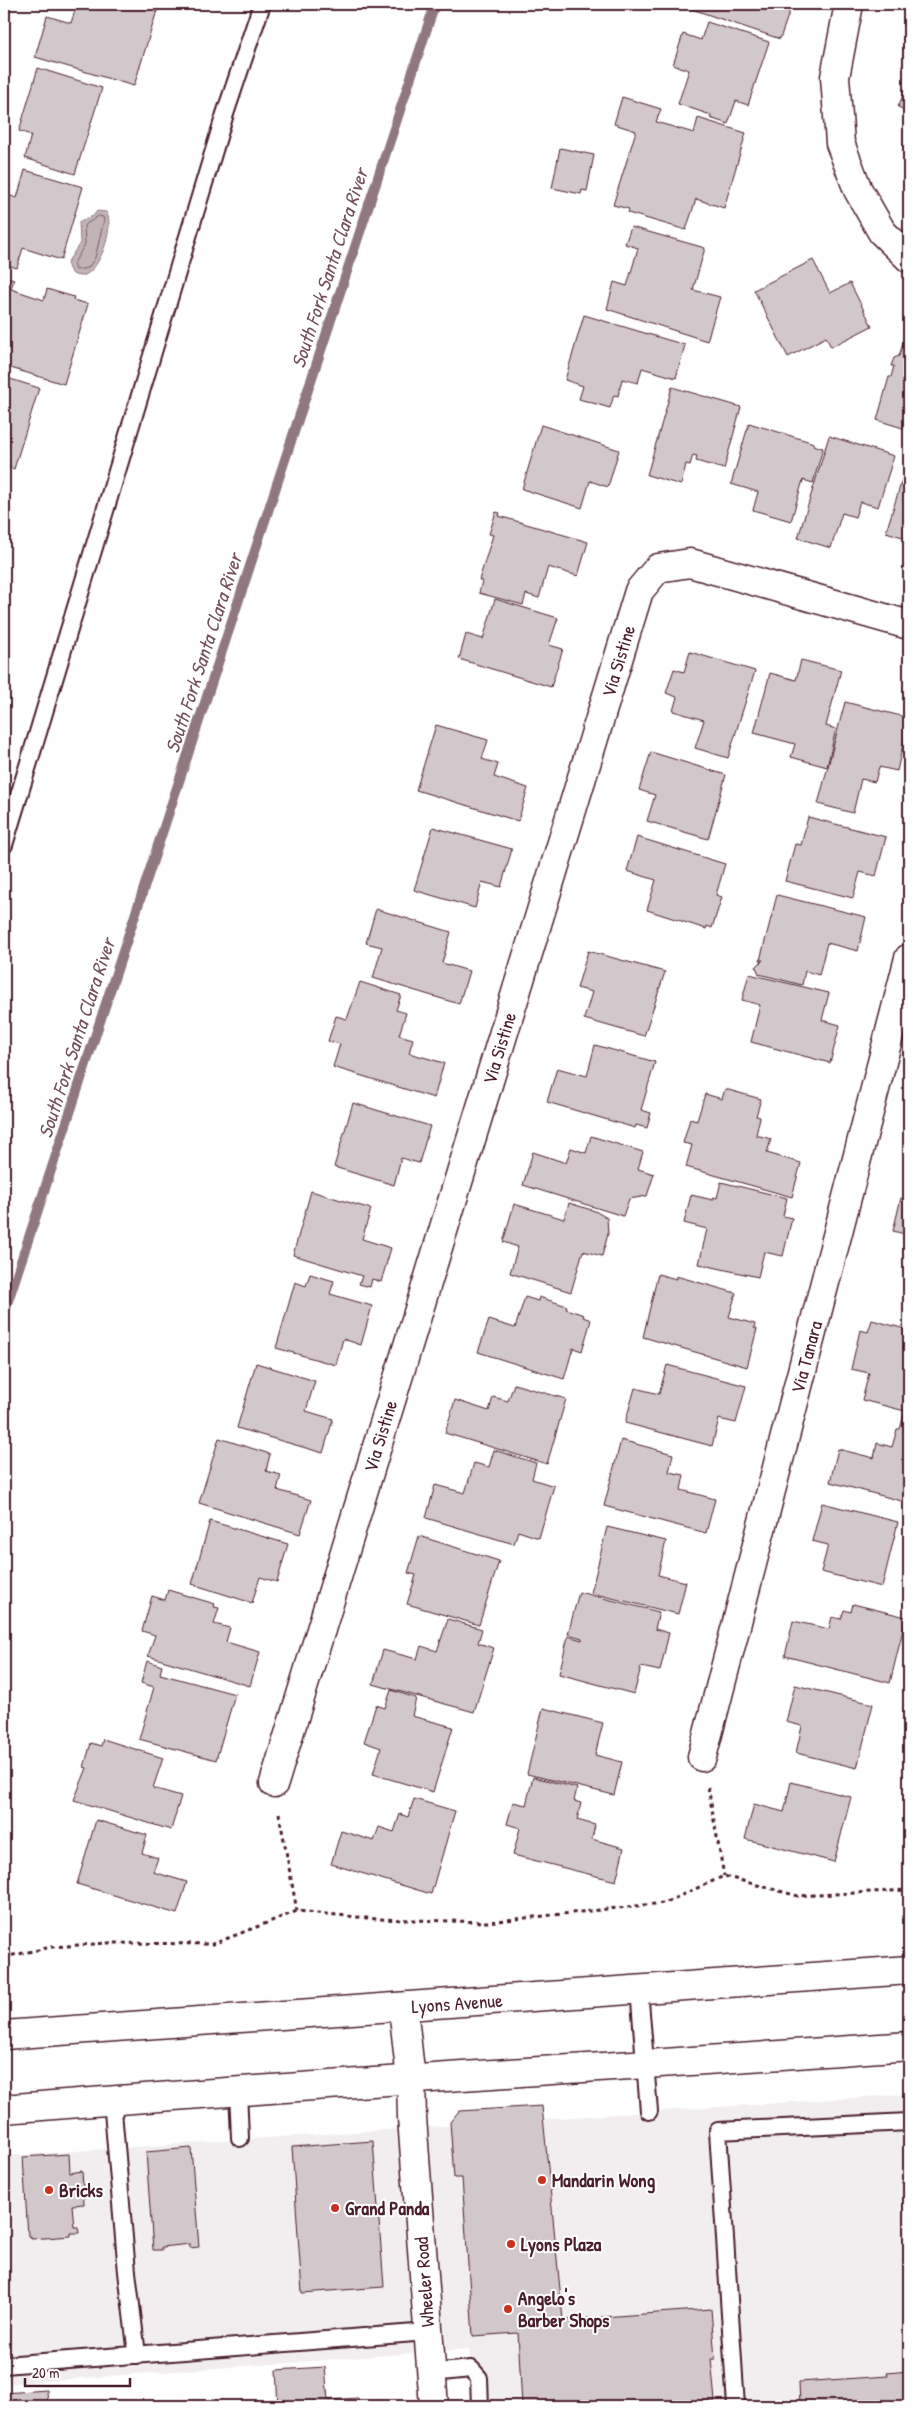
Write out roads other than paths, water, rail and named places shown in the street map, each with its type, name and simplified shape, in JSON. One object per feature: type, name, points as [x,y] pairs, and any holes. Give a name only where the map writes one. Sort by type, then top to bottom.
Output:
[{"type":"street","points":[[849,4],[835,77],[840,143],[858,190],[882,232],[909,258]]},
{"type":"street","name":"Via Sistine","points":[[274,1783],[639,592],[658,568],[690,564],[909,624]]},
{"type":"street","name":"Via Tanara","points":[[702,1757],[909,958]]},
{"type":"street","name":"Lyons Avenue","points":[[4,2036],[909,1970]]},
{"type":"street","name":"Wheeler Road","points":[[403,2008],[411,2080],[434,2406]]},
{"type":"street","points":[[4,2109],[238,2090],[645,2065],[909,2046]]},
{"type":"lane","points":[[4,845],[225,114],[262,4]]},
{"type":"lane","points":[[639,1989],[649,2111]]},
{"type":"lane","points":[[238,2090],[240,2138]]},
{"type":"lane","points":[[112,2100],[127,2272],[137,2355]]},
{"type":"lane","points":[[736,2406],[718,2131],[909,2122]]},
{"type":"lane","points":[[4,2365],[428,2332]]},
{"type":"lane","points":[[431,2373],[471,2369],[479,2378],[480,2406]]},
{"type":"water","points":[[97,211],[106,212],[109,218],[104,249],[93,269],[86,274],[74,275],[67,263],[80,243],[79,222],[93,216]]},
{"type":"waterway","name":"South Fork Santa Clara River","points":[[4,1313],[435,4]]},
{"type":"place","name":"Mandarin Wong","points":[[542,2180]]},
{"type":"place","name":"Bricks","points":[[49,2190]]},
{"type":"place","name":"Grand Panda","points":[[335,2208]]},
{"type":"place","name":"Lyons Plaza","points":[[511,2244]]},
{"type":"place","name":"Angelo's Barber Shops","points":[[508,2309]]}]
